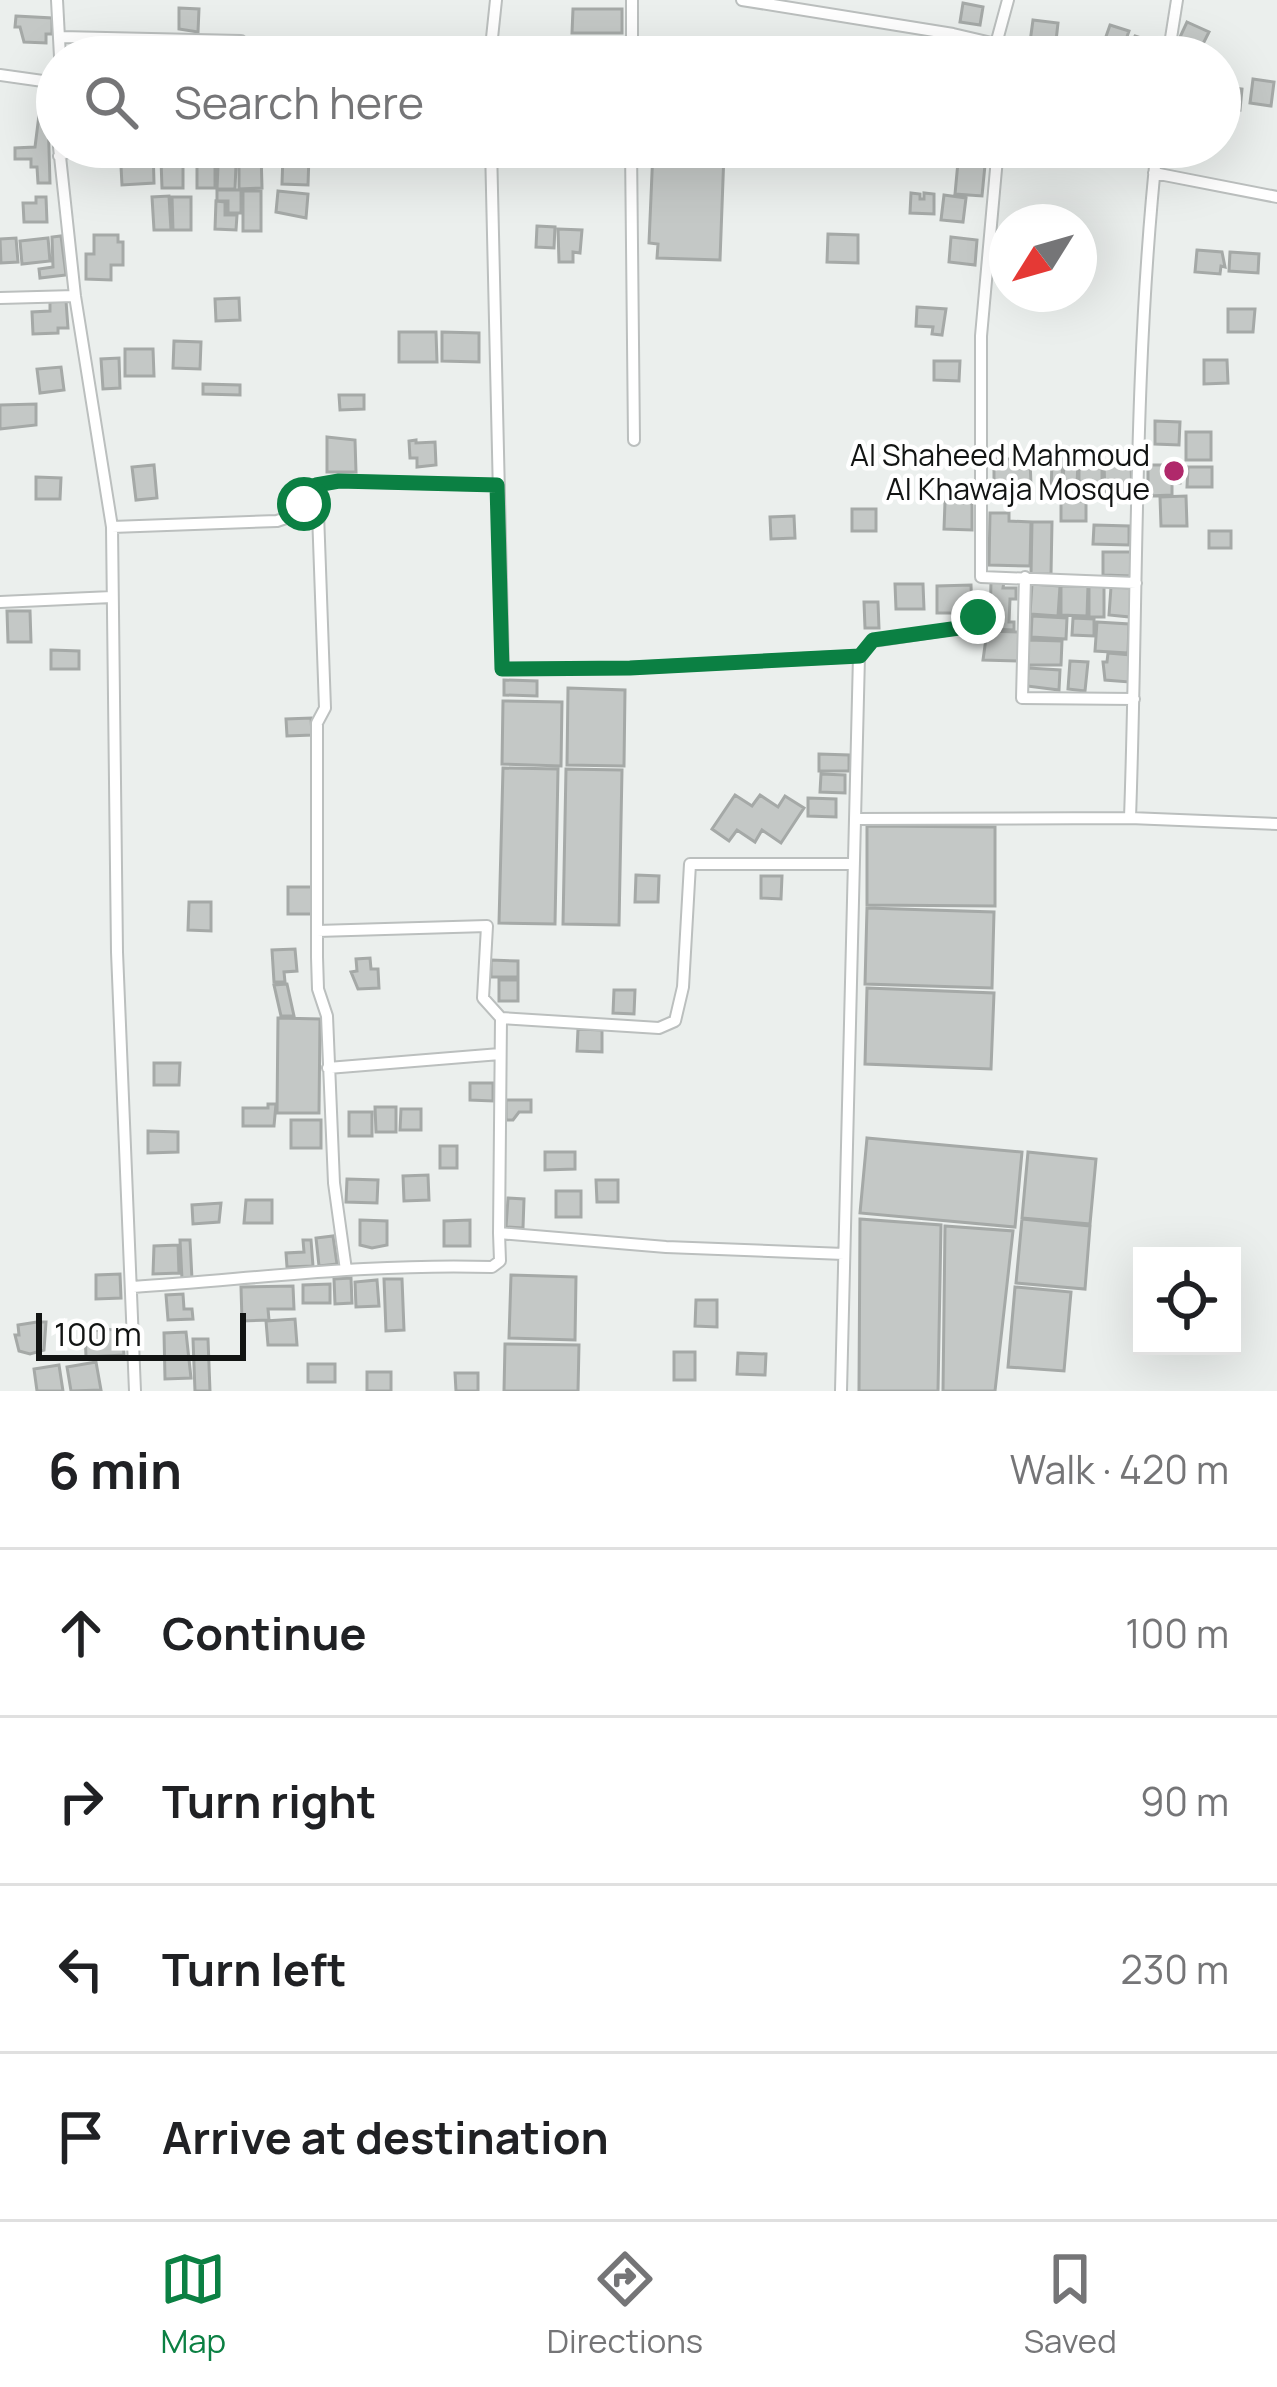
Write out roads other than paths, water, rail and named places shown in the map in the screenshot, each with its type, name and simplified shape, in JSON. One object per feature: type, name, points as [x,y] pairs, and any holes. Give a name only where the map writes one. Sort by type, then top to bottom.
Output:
[{"type":"street","points":[[57,0],[62,36]]},
{"type":"street","points":[[492,36],[496,0]]},
{"type":"street","points":[[632,0],[632,36]]},
{"type":"street","points":[[748,0],[955,36]]},
{"type":"street","points":[[998,36],[1008,0]]},
{"type":"street","points":[[1171,36],[1177,0]]},
{"type":"street","points":[[0,75],[36,80]]},
{"type":"street","points":[[61,168],[75,296],[112,527],[117,952],[135,1391]]},
{"type":"street","points":[[491,168],[502,669],[630,668],[860,656]]},
{"type":"street","points":[[631,168],[634,440]]},
{"type":"street","points":[[996,168],[981,336],[981,577],[1136,583]]},
{"type":"street","points":[[1130,818],[1135,489],[1144,268],[1155,168]]},
{"type":"street","points":[[1154,173],[1277,197]]},
{"type":"street","points":[[0,298],[75,296]]},
{"type":"street","points":[[112,527],[277,520],[292,516],[316,485],[339,481],[497,485]]},
{"type":"street","points":[[316,485],[326,708],[317,723],[318,989],[327,1016],[334,1184],[346,1270]]},
{"type":"street","points":[[1025,578],[1022,698],[1134,699]]},
{"type":"street","points":[[0,602],[112,598]]},
{"type":"street","points":[[841,1391],[860,656],[873,640],[959,628],[978,617]]},
{"type":"street","points":[[855,819],[1130,818],[1277,824]]},
{"type":"street","points":[[501,1018],[659,1028],[675,1021],[682,987],[690,864],[854,864]]},
{"type":"street","points":[[133,1287],[380,1266],[492,1268],[500,1261],[501,1018],[483,998],[487,926],[317,931]]},
{"type":"street","points":[[328,1068],[500,1054]]},
{"type":"street","points":[[499,1233],[667,1247],[844,1254]]},
{"type":"place","name":"Al Shaheed Mahmoud Al Khawaja Mosque","points":[[1174,471]]}]
